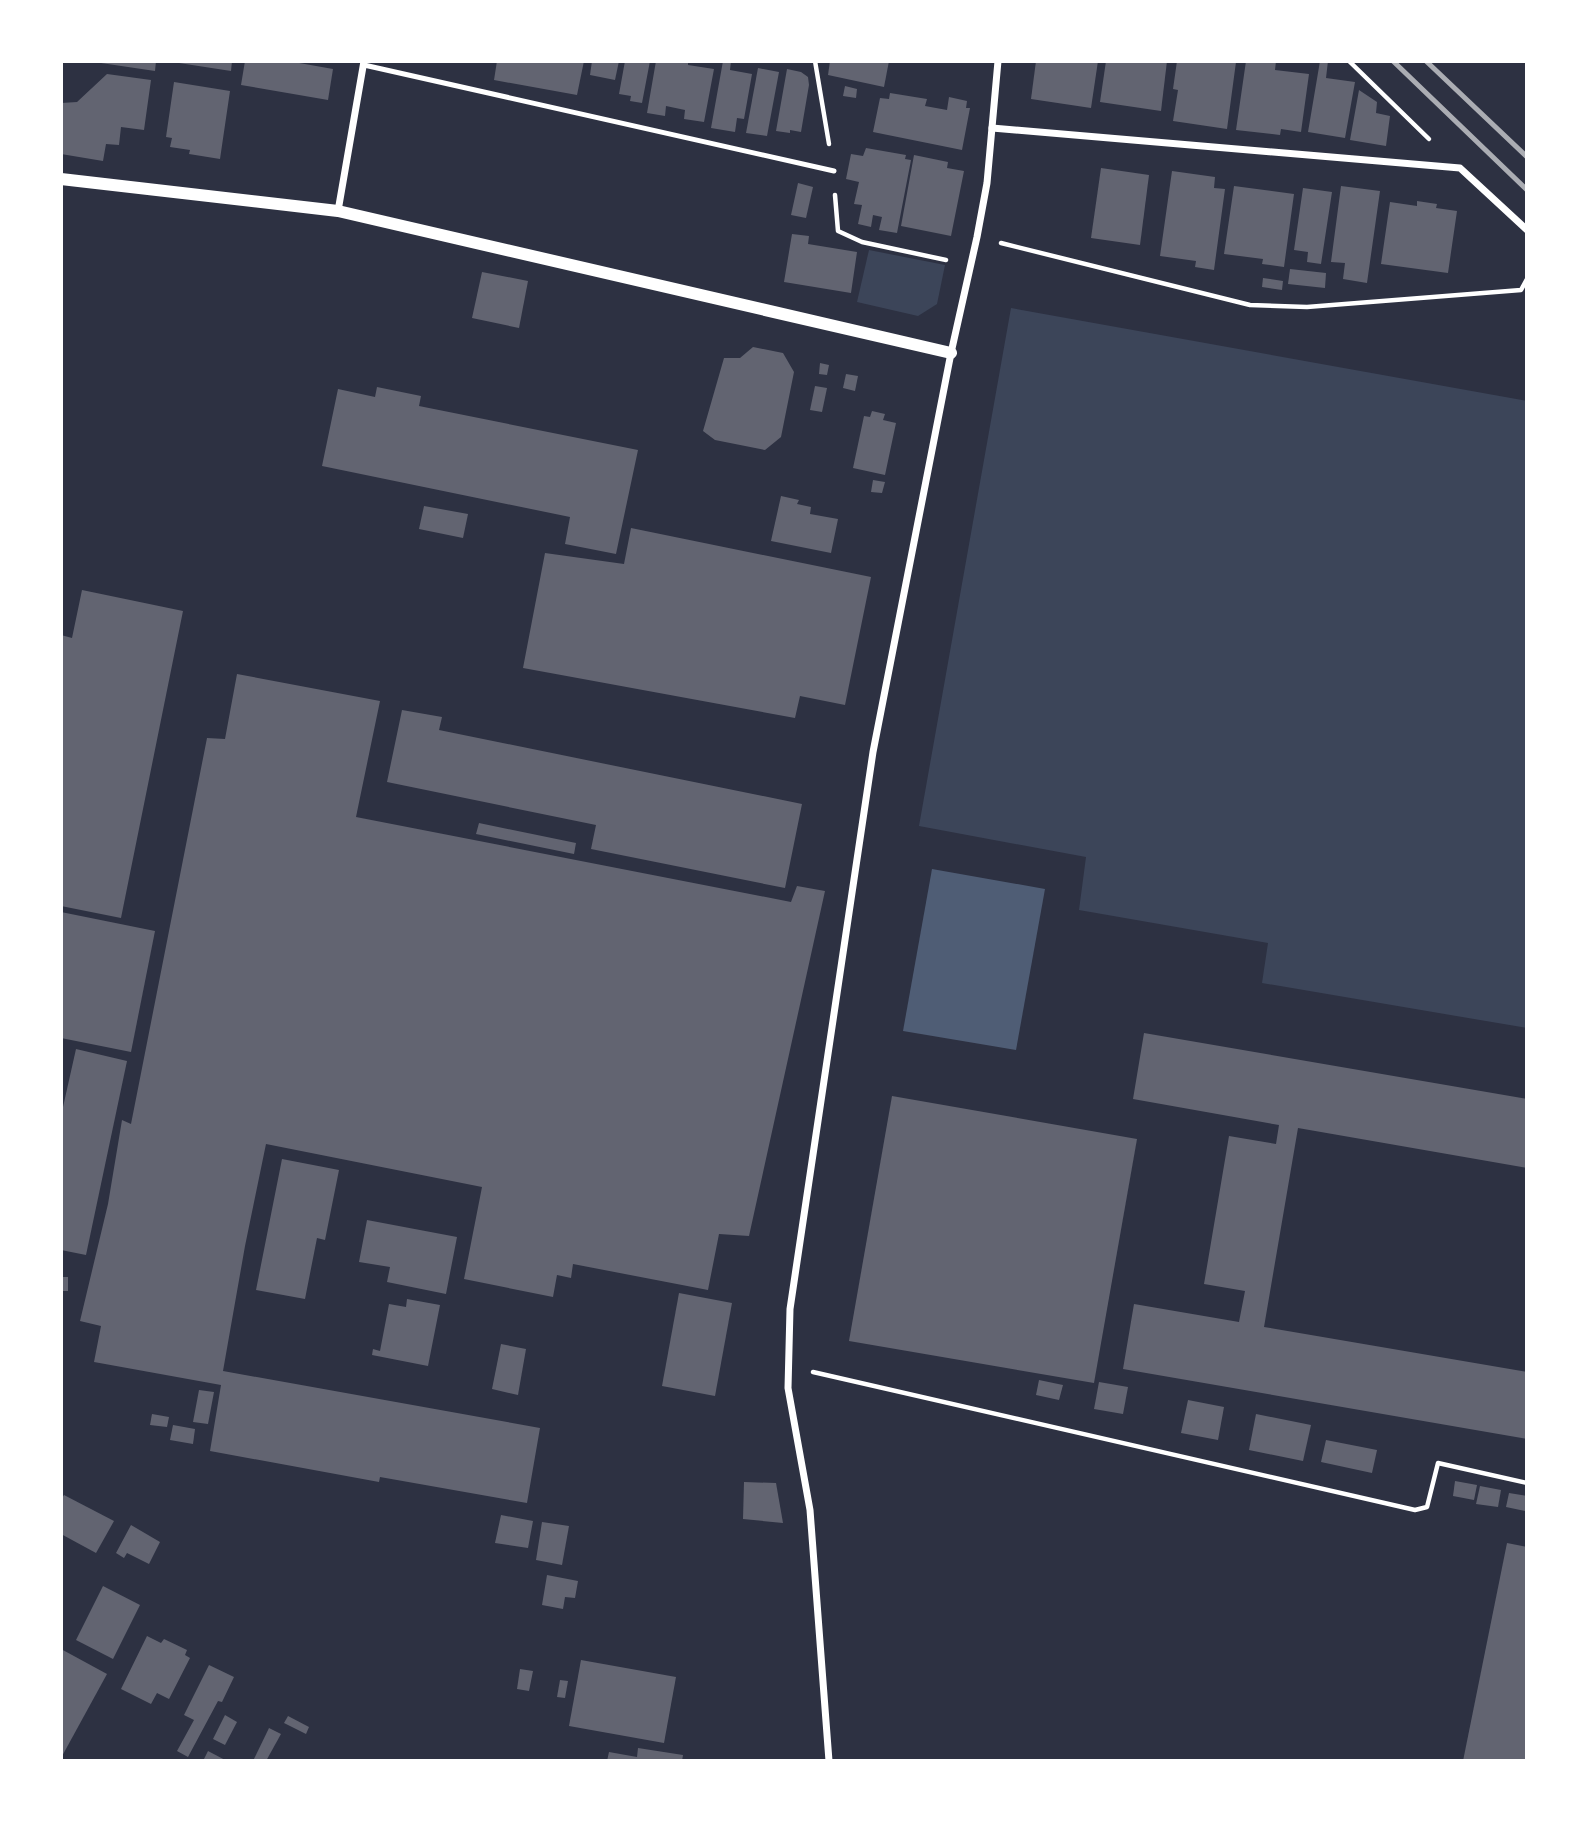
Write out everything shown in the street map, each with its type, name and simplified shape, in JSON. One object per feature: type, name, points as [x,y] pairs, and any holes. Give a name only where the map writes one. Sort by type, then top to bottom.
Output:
[{"type":"street","points":[[829,1761],[810,1510],[788,1388],[790,1309],[873,752],[987,183],[998,61]]},
{"type":"street","points":[[338,211],[364,63]]},
{"type":"street","points":[[992,128],[1460,169],[1527,230]]},
{"type":"street","points":[[61,179],[338,211],[951,353]]},
{"type":"lane","points":[[364,63],[834,171]]},
{"type":"path","points":[[815,61],[834,171],[838,231],[862,242],[971,265]]},
{"type":"path","points":[[1349,61],[1460,169]]},
{"type":"path","points":[[977,237],[1250,305],[1307,307],[1521,290],[1527,279]]},
{"type":"path","points":[[789,1366],[1415,1510],[1427,1507],[1438,1463],[1527,1483]]},
{"type":"shaded area","points":[[869,250],[945,265],[937,304],[918,316],[857,302]]},
{"type":"shaded area","points":[[1011,308],[1527,401],[1527,1028],[1262,983],[1268,943],[1079,910],[1086,857],[919,826]]},
{"type":"shaded area","points":[[932,869],[1045,889],[1016,1050],[903,1031]]},
{"type":"building","points":[[156,61],[155,71],[101,63]]},
{"type":"building","points":[[232,61],[231,71],[179,63]]},
{"type":"building","points":[[245,61],[288,61],[333,69],[328,100],[241,85]]},
{"type":"building","points":[[497,61],[584,61],[577,95],[494,80]]},
{"type":"building","points":[[592,61],[619,61],[615,80],[590,75]]},
{"type":"building","points":[[625,61],[650,61],[642,103],[630,101],[631,96],[619,94]]},
{"type":"building","points":[[656,61],[688,61],[688,65],[714,69],[704,122],[684,119],[685,110],[666,106],[665,116],[647,113]]},
{"type":"building","points":[[723,61],[731,61],[730,70],[752,74],[744,119],[737,118],[735,132],[711,128]]},
{"type":"building","points":[[830,61],[889,61],[884,87],[828,75]]},
{"type":"building","points":[[1036,61],[1098,61],[1091,108],[1031,99]]},
{"type":"building","points":[[1106,61],[1167,61],[1161,111],[1100,102]]},
{"type":"building","points":[[1177,61],[1236,62],[1227,129],[1173,121],[1178,90],[1173,89]]},
{"type":"building","points":[[1246,61],[1276,61],[1275,70],[1309,74],[1301,132],[1281,129],[1280,135],[1236,130]]},
{"type":"building","points":[[1320,61],[1328,61],[1326,78],[1355,82],[1345,138],[1308,132]]},
{"type":"building","points":[[758,68],[779,72],[767,136],[746,133]]},
{"type":"building","points":[[787,69],[801,72],[808,77],[801,132],[776,131]]},
{"type":"building","points":[[107,74],[151,80],[144,130],[121,127],[119,145],[106,144],[103,161],[61,154],[61,103],[77,102]]},
{"type":"building","points":[[174,82],[230,91],[220,159],[189,154],[190,150],[170,147],[172,138],[166,137]]},
{"type":"building","points":[[845,86],[857,89],[856,98],[843,96]]},
{"type":"building","points":[[1359,90],[1377,102],[1376,113],[1390,116],[1386,146],[1350,140]]},
{"type":"building","points":[[890,93],[927,99],[925,106],[947,110],[949,97],[967,101],[966,108],[970,108],[962,150],[873,132],[880,98],[889,99]]},
{"type":"building","points":[[866,148],[906,155],[905,159],[911,160],[897,233],[879,230],[882,217],[873,215],[871,227],[858,224],[862,205],[854,204],[859,182],[846,179],[851,154],[863,156]]},
{"type":"building","points":[[914,155],[948,162],[947,168],[964,171],[951,236],[901,226]]},
{"type":"building","points":[[1101,168],[1149,175],[1140,245],[1091,238]]},
{"type":"building","points":[[1172,171],[1215,177],[1214,188],[1225,189],[1214,270],[1195,267],[1196,261],[1160,256]]},
{"type":"building","points":[[798,183],[813,187],[806,218],[791,215]]},
{"type":"building","points":[[1234,186],[1294,194],[1284,267],[1262,264],[1263,259],[1224,254]]},
{"type":"building","points":[[1341,186],[1380,191],[1367,283],[1343,279],[1345,263],[1331,262]]},
{"type":"building","points":[[1303,188],[1332,192],[1321,264],[1307,262],[1308,252],[1294,250]]},
{"type":"building","points":[[1417,201],[1437,204],[1436,208],[1457,211],[1448,273],[1381,264],[1390,202],[1417,206]]},
{"type":"building","points":[[792,234],[809,236],[808,244],[857,252],[851,293],[784,282]]},
{"type":"building","points":[[1290,269],[1326,273],[1325,288],[1288,284]]},
{"type":"building","points":[[482,272],[528,281],[519,328],[472,318]]},
{"type":"building","points":[[1263,278],[1283,281],[1282,290],[1262,287]]},
{"type":"building","points":[[753,347],[783,353],[794,372],[781,437],[765,450],[715,440],[703,431],[724,358],[740,358]]},
{"type":"building","points":[[820,363],[829,365],[827,375],[819,374]]},
{"type":"building","points":[[846,374],[858,376],[855,391],[843,388]]},
{"type":"building","points":[[815,386],[827,388],[822,412],[810,410]]},
{"type":"building","points":[[377,387],[421,396],[419,406],[638,450],[616,554],[565,544],[570,517],[322,466],[338,389],[375,397]]},
{"type":"building","points":[[872,411],[885,414],[883,420],[896,423],[885,475],[853,468],[864,416],[870,417]]},
{"type":"building","points":[[873,480],[885,482],[882,493],[871,492]]},
{"type":"building","points":[[781,496],[799,500],[797,504],[811,507],[810,514],[838,519],[831,553],[771,541]]},
{"type":"building","points":[[424,506],[468,514],[463,538],[419,529]]},
{"type":"building","points":[[631,528],[871,577],[845,705],[800,696],[795,718],[523,668],[545,553],[624,564]]},
{"type":"building","points":[[82,590],[183,611],[121,918],[61,906],[61,635],[72,638]]},
{"type":"building","points":[[237,674],[380,701],[356,817],[791,902],[797,886],[825,891],[749,1236],[719,1234],[708,1290],[573,1264],[571,1278],[557,1275],[553,1297],[464,1279],[482,1187],[266,1144],[223,1371],[540,1428],[527,1503],[380,1477],[379,1482],[210,1451],[221,1385],[94,1362],[101,1326],[80,1321],[108,1204],[122,1120],[131,1124],[207,738],[225,739]]},
{"type":"building","points":[[402,710],[442,717],[439,730],[802,804],[785,888],[591,849],[596,825],[387,782]]},
{"type":"building","points":[[479,823],[576,843],[574,854],[476,834]]},
{"type":"building","points":[[61,912],[155,931],[131,1052],[61,1038]]},
{"type":"building","points":[[1144,1033],[1527,1099],[1527,1168],[1298,1128],[1264,1327],[1527,1372],[1527,1439],[1123,1369],[1134,1304],[1239,1322],[1245,1291],[1204,1284],[1229,1136],[1276,1144],[1279,1125],[1133,1099]]},
{"type":"building","points":[[76,1049],[127,1061],[86,1255],[61,1250],[61,1116]]},
{"type":"building","points":[[892,1096],[1137,1139],[1094,1383],[849,1341]]},
{"type":"building","points":[[282,1159],[339,1170],[325,1240],[317,1238],[305,1299],[256,1290]]},
{"type":"building","points":[[367,1220],[457,1237],[446,1294],[387,1282],[390,1267],[359,1262]]},
{"type":"building","points":[[61,1277],[68,1277],[68,1291],[61,1291]]},
{"type":"building","points":[[679,1293],[732,1303],[715,1396],[662,1386]]},
{"type":"building","points":[[407,1299],[440,1305],[428,1366],[372,1355],[373,1349],[380,1351],[389,1304],[406,1307]]},
{"type":"building","points":[[501,1344],[526,1349],[518,1395],[492,1389]]},
{"type":"building","points":[[1039,1380],[1063,1385],[1059,1400],[1036,1395]]},
{"type":"building","points":[[1099,1382],[1128,1387],[1123,1414],[1094,1409]]},
{"type":"building","points":[[199,1390],[214,1392],[208,1424],[193,1422]]},
{"type":"building","points":[[1188,1400],[1224,1407],[1218,1440],[1181,1433]]},
{"type":"building","points":[[152,1414],[169,1417],[167,1427],[150,1425]]},
{"type":"building","points":[[1256,1414],[1311,1425],[1303,1461],[1249,1450]]},
{"type":"building","points":[[173,1425],[195,1429],[193,1444],[170,1440]]},
{"type":"building","points":[[1326,1440],[1377,1450],[1372,1473],[1321,1462]]},
{"type":"building","points":[[1455,1481],[1477,1485],[1474,1500],[1453,1496]]},
{"type":"building","points":[[744,1482],[776,1483],[783,1523],[743,1519]]},
{"type":"building","points":[[1480,1486],[1501,1490],[1498,1507],[1476,1504]]},
{"type":"building","points":[[1509,1493],[1527,1496],[1525,1511],[1506,1507]]},
{"type":"building","points":[[64,1495],[114,1521],[96,1553],[61,1534],[61,1500]]},
{"type":"building","points":[[501,1515],[533,1521],[528,1548],[495,1543]]},
{"type":"building","points":[[542,1522],[569,1526],[562,1565],[536,1560]]},
{"type":"building","points":[[131,1525],[160,1542],[149,1564],[127,1553],[124,1558],[116,1553]]},
{"type":"building","points":[[1507,1543],[1527,1547],[1527,1761],[1463,1761]]},
{"type":"building","points":[[547,1575],[578,1581],[575,1598],[565,1597],[563,1609],[542,1605]]},
{"type":"building","points":[[103,1586],[140,1605],[113,1659],[76,1640]]},
{"type":"building","points":[[147,1636],[161,1643],[164,1639],[187,1650],[185,1655],[190,1658],[169,1699],[157,1693],[151,1704],[121,1689]]},
{"type":"building","points":[[61,1649],[107,1674],[61,1758]]},
{"type":"building","points":[[581,1660],[676,1677],[664,1743],[569,1726]]},
{"type":"building","points":[[209,1665],[234,1677],[188,1757],[177,1751],[194,1720],[184,1715]]},
{"type":"building","points":[[520,1669],[533,1671],[529,1691],[517,1689]]},
{"type":"building","points":[[560,1680],[568,1681],[565,1698],[557,1697]]},
{"type":"building","points":[[225,1715],[237,1722],[225,1745],[213,1739]]},
{"type":"building","points":[[288,1716],[309,1727],[306,1734],[284,1723]]},
{"type":"building","points":[[269,1728],[281,1734],[266,1761],[253,1761]]},
{"type":"building","points":[[638,1748],[683,1755],[682,1761],[607,1761],[609,1752],[637,1757]]},
{"type":"building","points":[[208,1751],[227,1761],[203,1761]]},
{"type":"railway","points":[[1393,61],[1527,190]]},
{"type":"railway","points":[[1426,61],[1527,157]]}]
